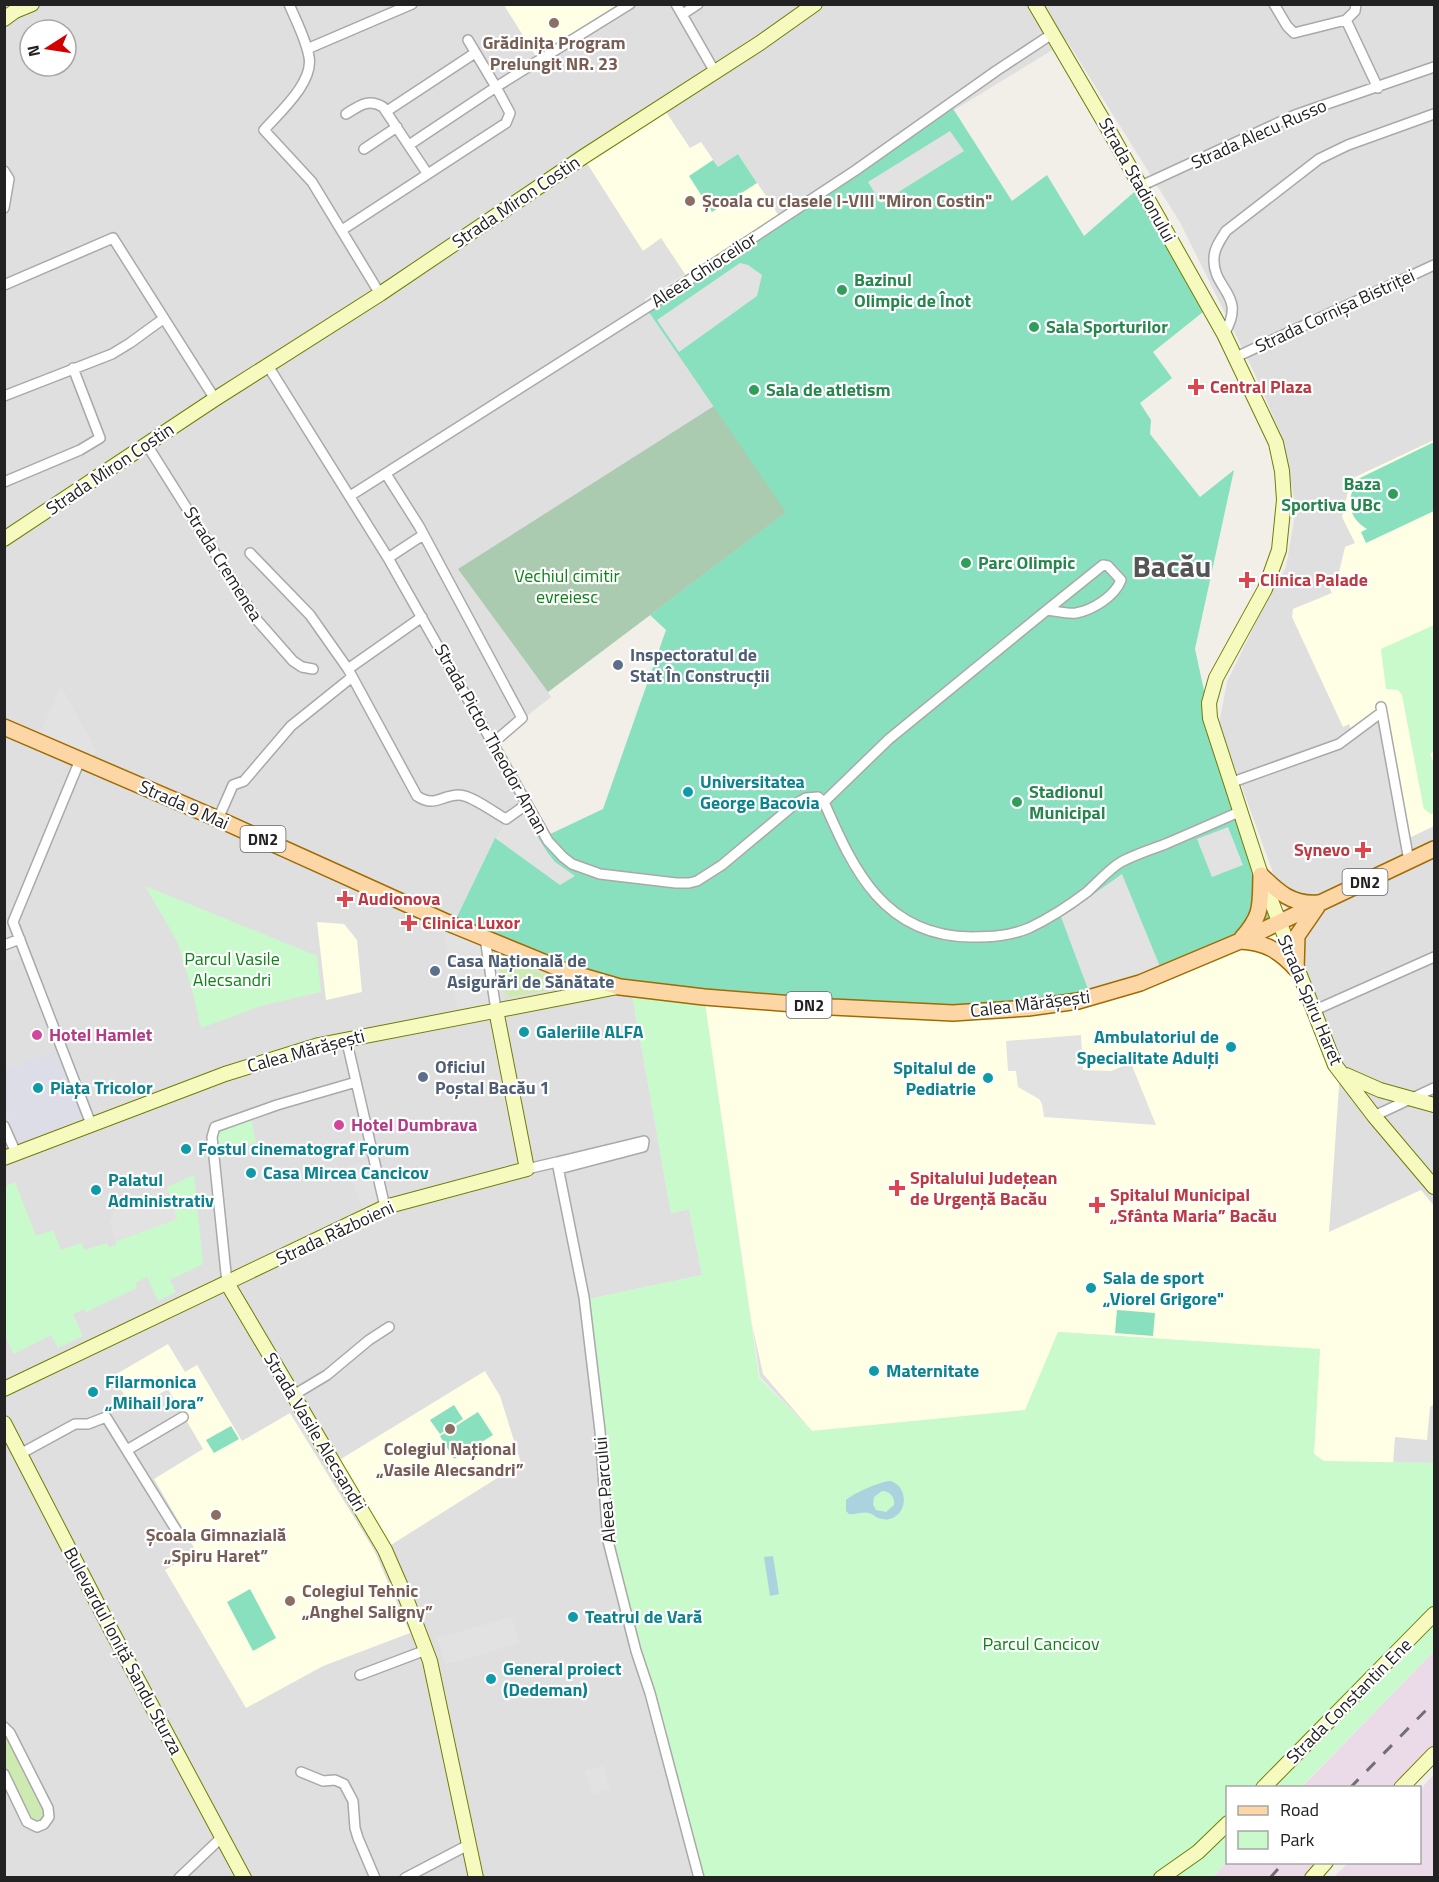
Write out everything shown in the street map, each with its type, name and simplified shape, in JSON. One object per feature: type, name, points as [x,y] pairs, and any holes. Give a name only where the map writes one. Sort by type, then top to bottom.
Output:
[{"type":"main road","name":"Strada 9 Mai","points":[[4,727],[485,938],[568,972],[626,988]]},
{"type":"main road","name":"Calea Mărășești","points":[[626,988],[704,997],[953,1014],[1053,1005],[1110,993],[1154,978],[1240,941],[1434,849]]},
{"type":"main road","points":[[1261,875],[1288,898],[1300,903],[1321,903]]},
{"type":"main road","points":[[1240,941],[1256,922],[1259,912],[1261,875]]},
{"type":"main road","points":[[1296,969],[1297,936],[1321,903]]},
{"type":"main road","points":[[1240,941],[1252,941],[1274,948],[1296,969]]},
{"type":"street","points":[[4,19],[32,4]]},
{"type":"street","points":[[289,4],[310,58],[308,74],[302,87],[264,130],[312,183],[380,294]]},
{"type":"street","points":[[306,50],[412,4]]},
{"type":"street","points":[[676,4],[715,72]]},
{"type":"street","points":[[683,14],[698,4]]},
{"type":"street","name":"Strada Miron Costin","points":[[4,539],[215,399],[380,294],[815,4]]},
{"type":"street","name":"Strada Stadionului","points":[[1035,4],[1224,334],[1276,443],[1282,471],[1284,500],[1279,550],[1272,573],[1250,619],[1221,667],[1211,690],[1209,718],[1230,783]]},
{"type":"street","points":[[1274,4],[1294,33],[1346,20],[1355,11],[1356,4]]},
{"type":"street","points":[[409,145],[496,87],[628,5]]},
{"type":"street","points":[[1346,20],[1378,88]]},
{"type":"street","name":"Aleea Ghioceilor","points":[[350,496],[805,204],[1052,34]]},
{"type":"street","points":[[342,230],[506,123],[510,113],[468,40]]},
{"type":"street","points":[[387,111],[475,53]]},
{"type":"street","name":"Strada Alecu Russo","points":[[1141,186],[1295,115],[1434,68]]},
{"type":"street","points":[[346,114],[370,102],[383,107],[428,173]]},
{"type":"street","name":"Strada Cornișa Bistriței","points":[[1224,334],[1233,314],[1231,298],[1218,274],[1214,258],[1218,243],[1227,231],[1319,159],[1348,145],[1434,114]]},
{"type":"street","points":[[364,149],[398,127]]},
{"type":"street","points":[[4,171],[9,179],[4,208]]},
{"type":"street","points":[[4,285],[112,238],[215,399]]},
{"type":"street","name":"Strada Cornișa Bistriței","points":[[1236,357],[1434,265]]},
{"type":"street","points":[[4,396],[112,354],[130,344],[163,319]]},
{"type":"street","name":"Strada Pictor Theodor Aman","points":[[268,366],[388,558],[548,841],[563,857],[572,864],[600,874],[676,883],[697,881],[706,877],[795,804],[806,798],[818,797],[824,802]]},
{"type":"street","points":[[4,482],[80,450],[100,438],[73,368]]},
{"type":"street","name":"Strada Cremenea","points":[[147,445],[257,620],[293,661],[302,667],[313,669]]},
{"type":"street","points":[[386,474],[423,535],[522,718],[493,743]]},
{"type":"street","points":[[388,558],[423,535]]},
{"type":"street","points":[[250,553],[310,615],[350,673],[417,796],[429,801],[459,795],[471,799],[506,819],[527,804]]},
{"type":"street","points":[[1047,610],[1074,613],[1087,610],[1107,598],[1118,587],[1121,580],[1108,566],[1101,566],[1047,610],[889,739],[824,802],[845,850],[860,877],[892,912],[922,927],[946,935],[1002,936],[1030,927],[1080,896],[1120,863],[1239,812]]},
{"type":"street","points":[[218,819],[233,785],[244,781],[291,726],[350,673],[422,617]]},
{"type":"street","points":[[1230,783],[1339,744],[1382,709],[1409,861]]},
{"type":"street","points":[[80,760],[9,923],[20,939],[91,1124]]},
{"type":"street","name":"Strada Spiru Haret","points":[[1230,783],[1278,923],[1335,1065],[1374,1116],[1434,1187]]},
{"type":"street","points":[[485,938],[496,1010],[527,1169],[558,1166],[644,1145],[642,1140],[558,1166]]},
{"type":"street","points":[[4,945],[20,939]]},
{"type":"street","points":[[1313,1011],[1434,957]]},
{"type":"street","name":"Calea Mărășești","points":[[10,1155],[225,1074],[346,1038],[626,988]]},
{"type":"street","points":[[346,1038],[385,1207]]},
{"type":"street","points":[[1340,1072],[1368,1086],[1434,1105]]},
{"type":"street","name":"Strada Vasile Alecsandri","points":[[356,1082],[277,1105],[215,1127],[212,1137],[227,1283],[385,1551],[426,1650],[476,1878]]},
{"type":"street","points":[[1374,1116],[1434,1088]]},
{"type":"street","points":[[4,1126],[10,1155]]},
{"type":"street","name":"Aleea Parcului","points":[[558,1166],[584,1297],[600,1431],[608,1541],[699,1878]]},
{"type":"street","name":"Strada Războieni","points":[[4,1389],[385,1207],[527,1169]]},
{"type":"street","points":[[292,1396],[327,1375],[369,1340],[389,1327]]},
{"type":"street","points":[[20,1454],[74,1425],[88,1424],[106,1417],[178,1533]]},
{"type":"street","points":[[127,1450],[183,1417]]},
{"type":"street","name":"Bulevardul Ioniță Sandu Sturza","points":[[4,1423],[244,1878]]},
{"type":"street","name":"Strada Constantin Ene","points":[[1265,1786],[1434,1614]]},
{"type":"street","points":[[360,1675],[426,1650]]},
{"type":"street","points":[[4,1727],[10,1733],[48,1808],[49,1817],[44,1824],[37,1827],[27,1822],[4,1774]]},
{"type":"street","points":[[1403,1786],[1434,1754]]},
{"type":"street","points":[[301,1772],[323,1781],[335,1780],[344,1784],[353,1801],[357,1838],[375,1878]]},
{"type":"street","points":[[1161,1878],[1198,1852],[1226,1824]]},
{"type":"street","points":[[179,1878],[222,1837]]},
{"type":"street","points":[[405,1878],[470,1844]]},
{"type":"street","points":[[1312,1878],[1325,1864]]},
{"type":"shaded area","name":"Grădiniţa Program Prelungit NR. 23","points":[[615,4],[616,8],[537,58],[504,5]]},
{"type":"shaded area","points":[[5,5],[1434,5],[1434,1463],[1324,1461],[1320,1350],[1058,1334],[812,1431],[760,1377],[704,988],[1190,957],[1287,911],[1219,724],[1227,682],[1286,567],[1296,509],[1283,439],[1253,370],[1181,224],[1067,41],[645,299],[646,308],[787,512],[548,692],[551,697],[493,743],[527,804],[495,838],[453,925],[631,988],[671,1213],[689,1209],[702,1275],[584,1300],[698,1877],[5,1878]]},
{"type":"shaded area","name":"Școala cu clasele I-VIII \"Miron Costin\"","points":[[662,106],[690,148],[701,142],[718,167],[738,154],[781,219],[689,280],[661,238],[643,251],[583,157]]},
{"type":"shaded area","points":[[950,131],[964,151],[881,203],[868,182]]},
{"type":"shaded area","points":[[740,263],[748,265],[762,275],[757,296],[679,352],[657,320]]},
{"type":"shaded area","points":[[1434,440],[1434,826],[1405,840],[1381,708],[1351,729],[1349,724],[1343,727],[1292,617],[1293,609],[1332,593],[1328,584],[1337,581],[1345,547],[1355,543],[1342,517],[1351,479]]},
{"type":"shaded area","points":[[61,686],[96,750],[93,756],[40,733]]},
{"type":"shaded area","points":[[521,809],[555,862],[575,876],[560,885],[495,838],[506,819]]},
{"type":"shaded area","points":[[1228,827],[1243,865],[1212,877],[1197,839]]},
{"type":"shaded area","points":[[1122,874],[1161,969],[1089,992],[1061,917]]},
{"type":"shaded area","points":[[441,920],[493,941],[506,1008],[459,1017]]},
{"type":"shaded area","points":[[13,922],[26,955],[5,963],[5,925]]},
{"type":"shaded area","points":[[317,922],[344,924],[357,940],[362,992],[326,1000]]},
{"type":"shaded area","name":"Spitalului Județean de Urgență Bacău","points":[[1278,923],[1340,1072],[1329,1232],[1421,1190],[1434,1206],[1434,1404],[1430,1407],[1427,1440],[1395,1437],[1393,1463],[1324,1461],[1314,1454],[1320,1350],[1058,1332],[1026,1410],[812,1431],[763,1374],[752,1324],[704,997]]},
{"type":"shaded area","points":[[1081,1035],[1083,1070],[1111,1071],[1131,1063],[1156,1125],[1044,1117],[1039,1099],[1018,1087],[1016,1071],[1008,1071],[1006,1041]]},
{"type":"shaded area","name":"Piața Tricolor","points":[[55,1050],[83,1119],[20,1145],[5,1106],[5,1071]]},
{"type":"shaded area","points":[[375,1159],[387,1208],[367,1218],[351,1180],[344,1179],[341,1168]]},
{"type":"shaded area","points":[[167,1187],[177,1219],[116,1241],[110,1223],[114,1211]]},
{"type":"shaded area","name":"Colegiul Tehnic „Anghel Saligny”","points":[[168,1344],[185,1372],[197,1365],[242,1441],[290,1413],[374,1550],[410,1633],[323,1666],[246,1708],[165,1570],[196,1551],[154,1479],[203,1449],[168,1389],[133,1409],[113,1376]]},
{"type":"shaded area","name":"Colegiul Național „Vasile Alecsandri”","points":[[485,1371],[500,1396],[521,1463],[386,1548],[336,1462]]},
{"type":"shaded area","points":[[512,1617],[519,1643],[445,1665],[437,1638]]},
{"type":"shaded area","points":[[1434,1651],[1434,1746],[1395,1786],[1303,1786]]},
{"type":"shaded area","points":[[603,1766],[610,1789],[592,1794],[585,1771]]},
{"type":"shaded area","points":[[1434,1774],[1434,1877],[1334,1877],[1347,1864],[1421,1864],[1421,1789]]},
{"type":"shaded area","points":[[1226,1863],[1320,1864],[1306,1877],[1212,1878]]},
{"type":"green space","name":"Parc Olimpic","points":[[952,107],[1012,201],[1047,175],[1084,236],[1141,186],[1208,308],[1153,352],[1172,378],[1140,403],[1151,420],[1150,434],[1200,497],[1234,470],[1195,649],[1210,718],[1278,923],[1153,978],[989,1012],[631,988],[453,925],[506,819],[527,804],[546,836],[603,809],[666,630],[650,615],[786,512],[646,308]]},
{"type":"green space","points":[[738,154],[757,183],[712,212],[689,176],[713,160],[718,167]]},
{"type":"green space","name":"Vechiul cimitir evreiesc","points":[[714,406],[787,512],[548,692],[458,569]]},
{"type":"green space","name":"Baza Sportiva UBc","points":[[1434,442],[1434,511],[1366,543],[1361,532],[1367,529],[1355,518],[1350,505],[1355,485],[1360,478]]},
{"type":"green space","points":[[1434,625],[1434,751],[1430,754],[1434,763],[1434,813],[1431,814],[1424,809],[1423,805],[1402,695],[1398,690],[1386,689],[1381,649]]},
{"type":"green space","name":"Parcul Vasile Alecsandri","points":[[145,886],[317,956],[321,992],[261,1006],[201,1028],[177,941]]},
{"type":"green space","points":[[503,959],[571,986],[510,997],[504,992],[498,965]]},
{"type":"green space","name":"Parcul Cancicov","points":[[631,988],[704,997],[759,1378],[812,1431],[1025,1410],[1058,1332],[1320,1349],[1314,1454],[1324,1461],[1434,1463],[1434,1651],[1302,1786],[1226,1786],[1226,1863],[1212,1877],[698,1877],[608,1541],[584,1300],[702,1275],[689,1209],[671,1213]]},
{"type":"green space","points":[[251,1119],[256,1142],[219,1153],[217,1129]]},
{"type":"green space","points":[[194,1175],[203,1264],[170,1280],[176,1292],[158,1301],[147,1277],[135,1283],[137,1288],[86,1312],[84,1309],[73,1314],[83,1336],[58,1348],[51,1335],[14,1354],[5,1336],[5,1186],[15,1182],[36,1236],[53,1230],[61,1250],[82,1243],[84,1250],[107,1243],[108,1247],[116,1245],[116,1241],[177,1219],[167,1187]]},
{"type":"green space","points":[[1117,1310],[1155,1313],[1153,1336],[1115,1333]]},
{"type":"green space","points":[[454,1405],[463,1419],[440,1434],[430,1420]]},
{"type":"green space","points":[[478,1412],[493,1435],[454,1459],[440,1436]]},
{"type":"green space","points":[[231,1426],[239,1439],[214,1453],[206,1440]]},
{"type":"green space","points":[[250,1589],[276,1638],[253,1651],[227,1602]]},
{"type":"green space","points":[[5,1732],[46,1815],[42,1823],[33,1821],[5,1764]]},
{"type":"water","points":[[890,1481],[897,1484],[903,1494],[902,1509],[896,1516],[882,1519],[867,1513],[849,1514],[846,1511],[846,1500],[850,1497]],"holes":[[[882,1491],[887,1492],[894,1499],[894,1505],[886,1512],[876,1510],[873,1504],[874,1497]]]},
{"type":"water","points":[[773,1556],[779,1594],[770,1596],[764,1557]]},
{"type":"railway","points":[[1352,1786],[1434,1702]]},
{"type":"railway","points":[[1270,1878],[1282,1864]]},
{"type":"place","name":"Grădiniţa Program Prelungit NR. 23","points":[[554,23]]},
{"type":"place","name":"Școala cu clasele I-VIII \"Miron Costin\"","points":[[690,201]]},
{"type":"place","name":"Bazinul Olimpic de Înot","points":[[842,290]]},
{"type":"place","name":"Sala Sporturilor","points":[[1034,327]]},
{"type":"place","name":"Central Plaza","points":[[1196,387]]},
{"type":"place","name":"Sala de atletism","points":[[754,390]]},
{"type":"place","name":"Baza Sportiva UBc","points":[[1393,494]]},
{"type":"place","name":"Parc Olimpic","points":[[966,563]]},
{"type":"place","name":"Clinica Palade","points":[[1247,580]]},
{"type":"place","name":"Inspectoratul de Stat În Construcții","points":[[618,665]]},
{"type":"place","name":"Universitatea George Bacovia","points":[[688,792]]},
{"type":"place","name":"Stadionul Municipal","points":[[1017,802]]},
{"type":"place","name":"Synevo","points":[[1363,850]]},
{"type":"place","name":"Audionova","points":[[345,899]]},
{"type":"place","name":"Clinica Luxor","points":[[409,923]]},
{"type":"place","name":"Casa Națională de Asigurări de Sănătate","points":[[435,971]]},
{"type":"place","name":"Galeriile ALFA","points":[[524,1032]]},
{"type":"place","name":"Hotel Hamlet","points":[[37,1035]]},
{"type":"place","name":"Ambulatoriul de Specialitate Adulți","points":[[1231,1047]]},
{"type":"place","name":"Oficiul Poştal Bacău 1","points":[[423,1077]]},
{"type":"place","name":"Spitalul de Pediatrie","points":[[988,1078]]},
{"type":"place","name":"Piața Tricolor","points":[[38,1088]]},
{"type":"place","name":"Hotel Dumbrava","points":[[339,1125]]},
{"type":"place","name":"Fostul cinematograf Forum","points":[[186,1149]]},
{"type":"place","name":"Casa Mircea Cancicov","points":[[251,1173]]},
{"type":"place","name":"Spitalului Județean de Urgență Bacău","points":[[897,1188]]},
{"type":"place","name":"Palatul Administrativ","points":[[96,1190]]},
{"type":"place","name":"Spitalul Municipal „Sfânta Maria” Bacău","points":[[1097,1205]]},
{"type":"place","name":"Sala de sport „Viorel Grigore\"","points":[[1091,1288]]},
{"type":"place","name":"Maternitate","points":[[874,1371]]},
{"type":"place","name":"Filarmonica „Mihail Jora”","points":[[93,1392]]},
{"type":"place","name":"Colegiul Național „Vasile Alecsandri”","points":[[450,1429]]},
{"type":"place","name":"Școala Gimnazială „Spiru Haret”","points":[[216,1515]]},
{"type":"place","name":"Colegiul Tehnic „Anghel Saligny”","points":[[290,1601]]},
{"type":"place","name":"Teatrul de Vară","points":[[573,1617]]},
{"type":"place","name":"General proiect (Dedeman)","points":[[491,1679]]},
{"type":"district","name":"Bacău","points":[[1172,567]]}]
